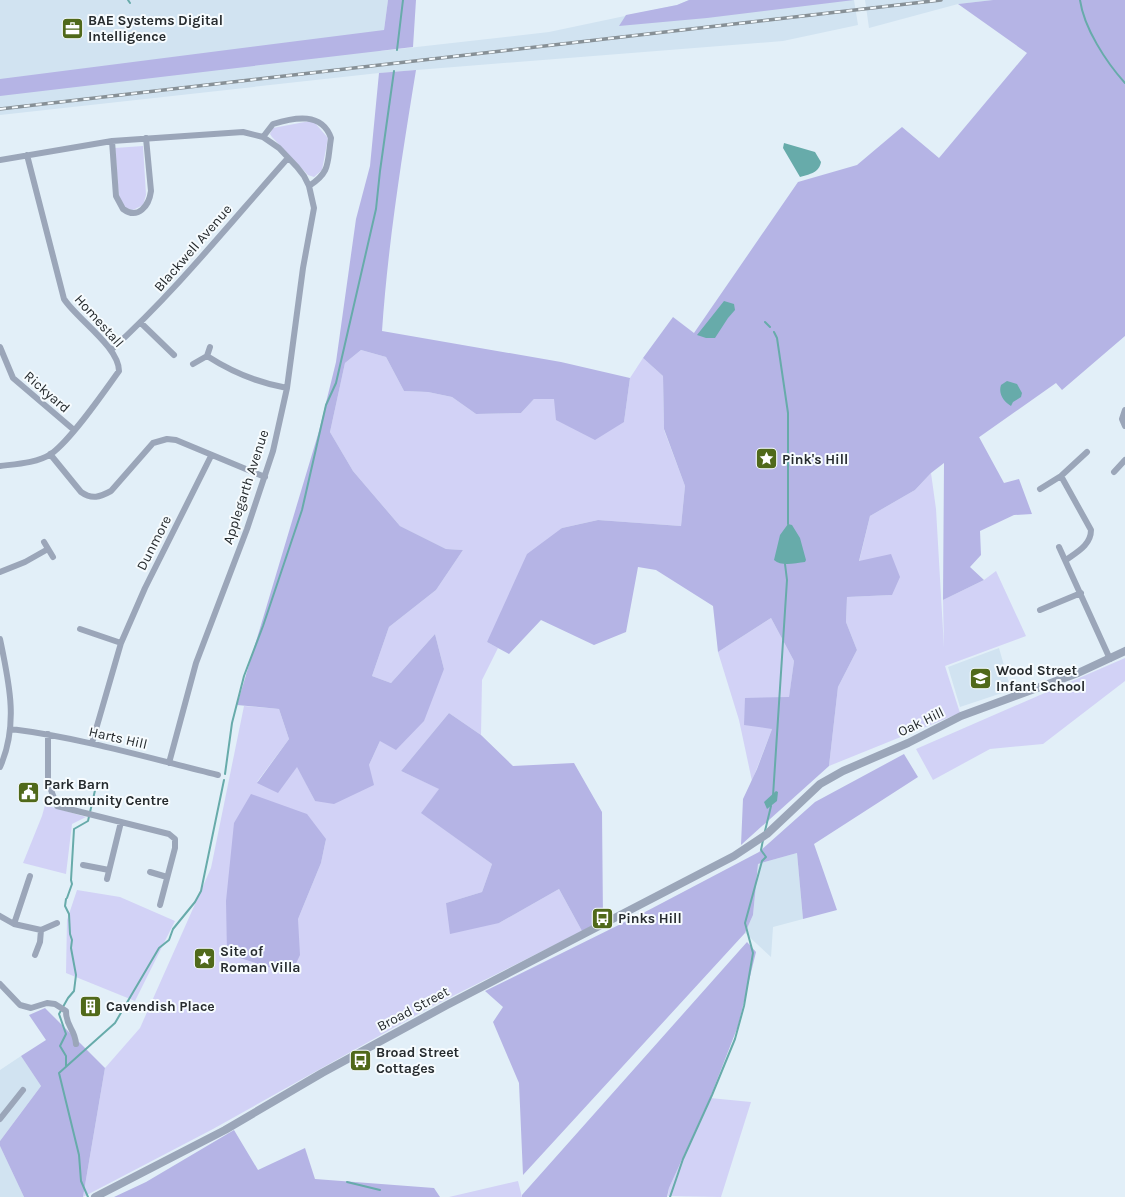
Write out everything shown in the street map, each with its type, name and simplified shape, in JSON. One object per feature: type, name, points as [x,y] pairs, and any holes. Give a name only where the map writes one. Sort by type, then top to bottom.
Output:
[{"type":"street","points":[[263,137],[273,124],[311,118],[316,120],[330,133],[331,138],[326,172],[322,178],[309,186]]},
{"type":"street","name":"Applegarth Avenue","points":[[0,160],[112,141],[243,132],[263,137],[279,148],[304,176],[309,186],[314,208],[303,268],[287,388],[265,477],[196,663],[169,763]]},
{"type":"street","points":[[112,141],[116,196],[123,209],[134,213],[142,211],[150,199],[151,191],[146,138]]},
{"type":"street","name":"Homestall","points":[[0,466],[33,460],[50,454],[62,444],[74,430],[119,371],[117,359],[111,350],[71,310],[64,299],[27,155]]},
{"type":"street","name":"Blackwell Avenue","points":[[111,350],[141,323],[178,284],[288,158]]},
{"type":"street","points":[[141,323],[174,355]]},
{"type":"street","name":"Rickyard","points":[[0,347],[13,378],[74,430]]},
{"type":"street","points":[[193,364],[207,356],[210,347]]},
{"type":"street","points":[[207,356],[227,369],[268,385],[287,388]]},
{"type":"street","points":[[1125,410],[1122,419],[1125,426]]},
{"type":"street","points":[[50,454],[81,492],[86,496],[95,498],[103,496],[111,491],[153,443],[159,440],[176,440],[211,456],[265,477]]},
{"type":"street","points":[[1040,488],[1061,476],[1088,452]]},
{"type":"street","name":"Dunmore","points":[[92,743],[121,643],[145,588],[211,456]]},
{"type":"street","points":[[1114,472],[1125,460]]},
{"type":"street","points":[[1061,476],[1091,530],[1091,536],[1087,544],[1066,560]]},
{"type":"street","points":[[44,542],[52,557]]},
{"type":"street","points":[[1059,547],[1110,659]]},
{"type":"street","points":[[0,572],[25,562],[48,549]]},
{"type":"street","points":[[1040,610],[1081,593]]},
{"type":"street","points":[[78,629],[121,643]]},
{"type":"street","points":[[0,639],[12,705],[11,729],[0,768]]},
{"type":"street","name":"Oak Hill","points":[[747,848],[764,836],[820,784],[843,771],[908,744],[961,716],[1050,684],[1110,659],[1125,651]]},
{"type":"street","name":"Harts Hill","points":[[11,729],[48,734],[133,752],[169,763],[218,775]]},
{"type":"street","points":[[48,734],[48,782],[57,806],[168,834],[176,839],[160,905]]},
{"type":"street","points":[[107,879],[121,822]]},
{"type":"street","name":"Broad Street","points":[[95,1197],[218,1133],[328,1070],[447,1005],[618,918],[747,848]]},
{"type":"street","points":[[83,865],[109,870]]},
{"type":"street","points":[[150,872],[167,877]]},
{"type":"street","points":[[14,924],[30,876]]},
{"type":"street","points":[[0,916],[14,924],[41,930],[57,923]]},
{"type":"street","points":[[35,955],[40,942],[41,930]]},
{"type":"street","points":[[0,984],[20,1005],[31,1008],[47,1003],[55,1004],[66,1011],[66,1022],[75,1035],[76,1044]]},
{"type":"street","points":[[0,1119],[23,1090]]},
{"type":"shaded area","points":[[0,0],[388,0],[381,51],[549,32],[677,5],[689,0],[854,0],[858,25],[783,41],[379,73],[0,115]]},
{"type":"shaded area","points":[[388,0],[416,0],[413,47],[0,96],[0,79],[384,30]]},
{"type":"shaded area","points":[[689,0],[854,0],[707,18],[619,26],[626,15],[677,5]]},
{"type":"shaded area","points":[[865,0],[994,0],[958,4],[869,28]]},
{"type":"shaded area","points":[[993,0],[1125,0],[1125,336],[1062,390],[1056,383],[979,437],[1004,483],[1019,479],[1032,514],[1014,515],[980,531],[981,555],[970,567],[984,580],[943,600],[944,463],[931,473],[915,490],[870,516],[859,561],[891,554],[900,577],[892,595],[847,597],[846,622],[857,650],[838,687],[829,766],[741,845],[743,799],[757,769],[772,729],[744,725],[745,698],[789,697],[794,661],[771,618],[718,652],[713,606],[656,570],[638,567],[626,632],[594,645],[541,620],[509,654],[487,642],[527,554],[562,528],[598,520],[681,526],[685,486],[664,429],[663,376],[643,358],[673,317],[694,333],[798,182],[857,165],[902,127],[939,158],[1027,53],[958,4]]},
{"type":"shaded area","points":[[416,70],[392,232],[382,331],[561,362],[630,378],[624,422],[595,440],[556,420],[554,399],[534,399],[521,413],[476,414],[452,397],[428,392],[404,391],[386,357],[361,350],[345,363],[330,432],[353,471],[400,526],[446,549],[463,550],[436,590],[389,627],[372,676],[391,683],[435,634],[444,669],[424,721],[396,750],[380,741],[369,765],[374,785],[334,804],[315,801],[297,767],[278,793],[257,783],[289,739],[279,709],[237,705],[319,431],[336,362],[356,219],[370,166],[379,73]]},
{"type":"shaded area","points":[[310,121],[315,123],[328,138],[322,170],[314,177],[308,175],[270,134],[273,128]]},
{"type":"shaded area","points":[[784,143],[815,152],[821,162],[818,169],[800,177],[783,148]]},
{"type":"shaded area","points":[[143,146],[146,195],[143,205],[133,210],[124,208],[119,198],[115,148]]},
{"type":"shaded area","points":[[724,301],[734,304],[735,310],[715,338],[706,338],[697,335]]},
{"type":"shaded area","points":[[361,350],[386,357],[404,391],[428,392],[452,397],[476,414],[521,413],[534,399],[554,399],[624,422],[630,378],[643,358],[663,376],[664,430],[685,486],[681,526],[598,520],[562,528],[487,642],[498,648],[482,680],[481,735],[449,713],[401,771],[440,789],[422,813],[492,864],[482,892],[446,903],[499,923],[559,889],[582,931],[429,1008],[213,1129],[83,1197],[105,1068],[140,1028],[211,868],[244,706],[279,709],[289,739],[257,782],[297,766],[315,801],[369,765],[380,741],[444,669],[435,634],[391,683],[372,676],[389,627],[436,590],[463,550],[446,549],[400,526],[353,471],[330,432],[345,363]],"holes":[[[326,839],[321,863],[298,919]]]},
{"type":"shaded area","points":[[1007,381],[1017,384],[1022,393],[1021,397],[1013,402],[1011,406],[1004,400],[1000,392],[1001,385]]},
{"type":"shaded area","points":[[931,473],[936,509],[944,648],[943,600],[984,580],[996,571],[1026,636],[945,666],[960,713],[829,766],[838,687],[857,650],[846,622],[847,597],[892,595],[859,562],[870,516],[915,490]]},
{"type":"shaded area","points":[[788,524],[792,525],[800,538],[806,560],[805,562],[785,564],[774,560],[780,535]]},
{"type":"shaded area","points":[[771,618],[794,661],[789,698],[745,698],[772,729],[752,781],[739,720],[718,652]]},
{"type":"shaded area","name":"Wood Street Infant School","points":[[999,648],[1011,690],[960,707],[948,667]]},
{"type":"shaded area","points":[[1125,658],[1125,681],[1043,744],[990,749],[933,780],[916,749]]},
{"type":"shaded area","points":[[449,713],[481,735],[513,766],[574,763],[602,812],[603,920],[582,931],[559,889],[499,923],[450,934],[446,903],[482,892],[492,864],[421,813],[439,789],[401,771]]},
{"type":"shaded area","points":[[904,754],[918,777],[814,844],[837,910],[803,919],[797,853],[758,864],[753,915],[745,933],[523,1175],[519,1083],[493,1022],[503,1007],[485,991],[645,912],[759,852],[815,802]]},
{"type":"shaded area","points":[[776,791],[778,792],[777,801],[767,809],[764,802]]},
{"type":"shaded area","points":[[251,794],[307,814],[326,839],[321,863],[298,919],[300,955],[291,974],[227,954],[226,901],[234,823]]},
{"type":"shaded area","points":[[45,805],[86,817],[72,824],[66,874],[23,863]]},
{"type":"shaded area","points":[[797,853],[803,919],[773,927],[771,957],[745,933],[753,915],[758,864]]},
{"type":"shaded area","points":[[77,890],[120,897],[175,921],[135,1001],[66,973],[67,920]]},
{"type":"shaded area","points":[[747,942],[756,952],[738,1026],[710,1098],[669,1188],[667,1197],[522,1197],[522,1195]]},
{"type":"shaded area","points":[[45,1008],[105,1068],[83,1197],[24,1197],[0,1146],[0,1141],[41,1086],[21,1056],[46,1040],[29,1015]]},
{"type":"shaded area","points":[[21,1056],[41,1086],[0,1141],[0,1070]]},
{"type":"shaded area","points":[[710,1098],[751,1102],[721,1197],[668,1196],[669,1188]]},
{"type":"shaded area","points":[[234,1130],[258,1170],[305,1148],[315,1179],[434,1188],[440,1197],[114,1197],[146,1182]]},
{"type":"shaded area","points":[[0,1146],[24,1197],[0,1197]]},
{"type":"shaded area","points":[[518,1181],[522,1197],[449,1197]]},
{"type":"waterway","points":[[397,50],[403,0]]},
{"type":"waterway","points":[[1080,0],[1082,11],[1091,33],[1103,55],[1125,83]]},
{"type":"waterway","points":[[225,774],[232,723],[244,676],[263,626],[302,510],[326,405],[336,383],[376,209],[394,71]]},
{"type":"waterway","points":[[765,322],[770,327]]},
{"type":"waterway","points":[[774,332],[777,338],[788,413],[788,524]]},
{"type":"waterway","points":[[773,796],[787,580],[785,564]]},
{"type":"waterway","points":[[88,1197],[81,1181],[79,1155],[59,1073],[115,1023],[159,948],[169,940],[173,929],[195,902],[201,891],[224,780]]},
{"type":"waterway","points":[[67,898],[72,884],[74,829],[88,821],[96,786]]},
{"type":"waterway","points":[[765,831],[771,806]]},
{"type":"waterway","points":[[670,1197],[683,1159],[735,1039],[744,1006],[753,953],[745,923],[762,861],[766,857],[761,850],[763,840]]},
{"type":"waterway","points":[[66,899],[65,906],[69,914],[70,934],[72,940],[71,948],[76,975],[74,991],[68,998],[59,1014],[66,1034],[60,1046],[66,1056],[66,1066]]},
{"type":"waterway","points":[[347,1182],[380,1190]]},
{"type":"railway","points":[[0,109],[941,0]]},
{"type":"place","name":"BAE Systems Digital Intelligence","points":[[73,28]]},
{"type":"place","name":"Pink's Hill","points":[[766,459]]},
{"type":"place","name":"Wood Street Infant School","points":[[980,678]]},
{"type":"place","name":"Park Barn Community Centre","points":[[29,792]]},
{"type":"place","name":"Pinks Hill","points":[[603,918]]},
{"type":"place","name":"Site of Roman Villa","points":[[204,959]]},
{"type":"place","name":"Cavendish Place","points":[[91,1006]]},
{"type":"place","name":"Broad Street Cottages","points":[[360,1060]]}]
